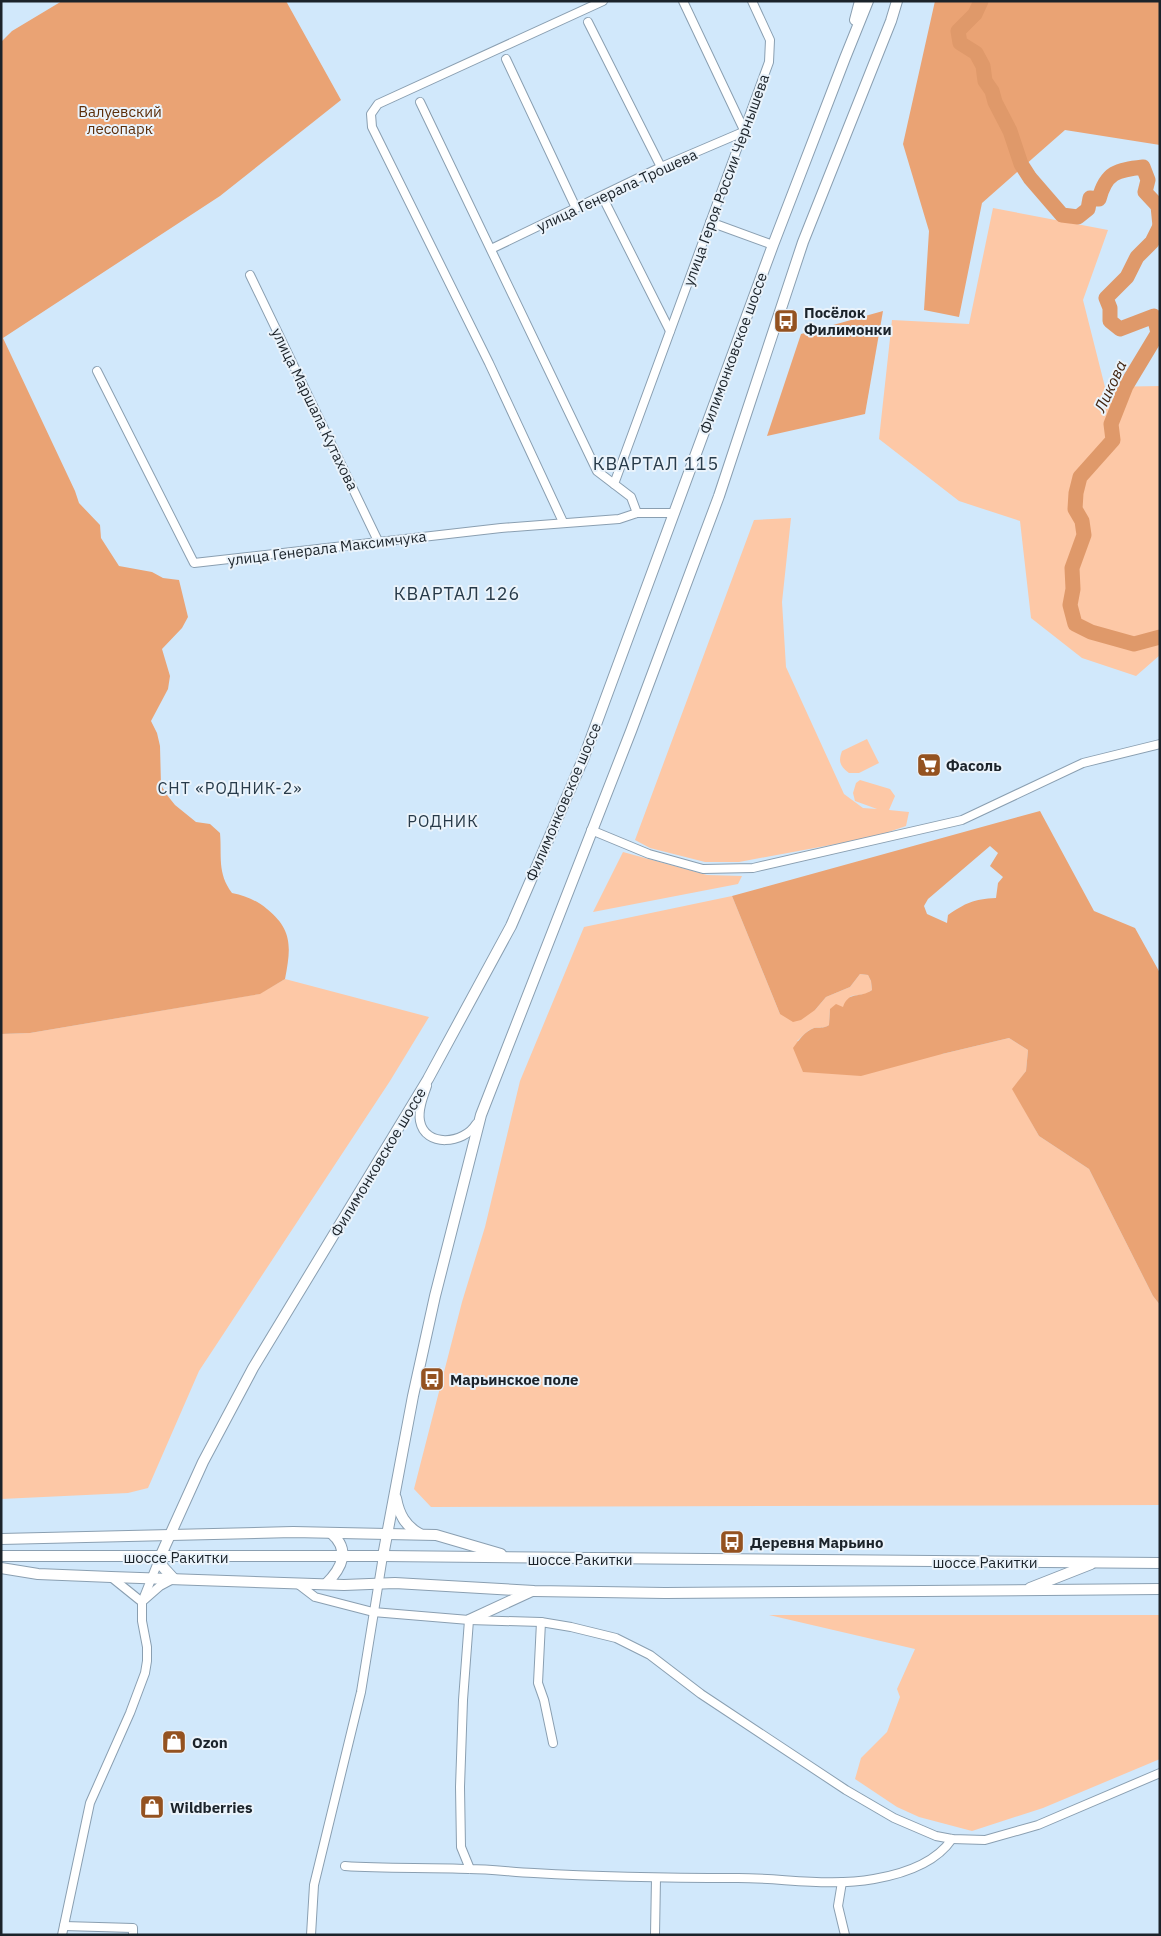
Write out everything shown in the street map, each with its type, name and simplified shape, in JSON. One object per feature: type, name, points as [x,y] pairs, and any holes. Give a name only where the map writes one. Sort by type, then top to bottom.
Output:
[{"type":"main road","points":[[844,58],[860,1]]},
{"type":"main road","name":"Филимонковское шоссе","points":[[160,1557],[204,1462],[253,1368],[428,1079],[511,926],[584,757],[773,245],[844,58],[868,1]]},
{"type":"main road","name":"Филимонковское шоссе","points":[[383,1556],[434,1296],[481,1115],[631,731],[719,496],[803,242],[892,22],[897,1]]},
{"type":"main road","points":[[395,1493],[398,1509],[404,1522],[420,1535]]},
{"type":"main road","points":[[326,1584],[337,1572],[343,1556],[341,1544],[331,1533]]},
{"type":"main road","points":[[1,1538],[331,1533],[436,1535],[514,1558]]},
{"type":"main road","name":"шоссе Ракитки","points":[[1,1556],[383,1556],[1160,1563]]},
{"type":"main road","points":[[160,1557],[163,1567],[174,1579]]},
{"type":"main road","points":[[1024,1591],[1095,1562]]},
{"type":"main road","points":[[1,1568],[38,1574],[111,1578],[665,1593],[1160,1589]]},
{"type":"main road","points":[[469,1620],[534,1590]]},
{"type":"street","points":[[563,522],[489,363],[372,126],[372,114],[378,104],[603,1]]},
{"type":"street","points":[[683,1],[743,131]]},
{"type":"street","name":"улица Героя России Чернышева","points":[[614,484],[763,81],[769,55],[770,40],[752,1]]},
{"type":"street","points":[[588,22],[661,167]]},
{"type":"street","points":[[506,59],[576,208]]},
{"type":"street","points":[[420,102],[597,471],[631,497],[637,513]]},
{"type":"street","name":"улица Генерала Трошева","points":[[491,249],[661,167],[743,131]]},
{"type":"street","points":[[602,196],[670,331]]},
{"type":"street","points":[[710,222],[773,245]]},
{"type":"street","name":"улица Маршала Кутахова","points":[[250,275],[379,542]]},
{"type":"street","name":"улица Генерала Максимчука","points":[[97,371],[194,564],[501,528],[619,519],[637,513],[674,513]]},
{"type":"street","points":[[591,830],[649,854],[703,869],[753,868],[962,820],[1083,764],[1160,744]]},
{"type":"street","points":[[428,1079],[419,1113],[420,1124],[426,1134],[437,1139],[450,1141],[464,1137],[472,1131],[481,1115]]},
{"type":"street","name":"Филимонковское шоссе","points":[[311,1935],[314,1885],[361,1692],[383,1556]]},
{"type":"street","points":[[62,1935],[90,1803],[130,1713],[145,1673],[147,1647],[142,1622],[142,1602],[160,1557]]},
{"type":"street","points":[[111,1578],[142,1602]]},
{"type":"street","points":[[142,1602],[160,1586],[174,1579]]},
{"type":"street","points":[[296,1583],[314,1597],[373,1612],[469,1620],[541,1622],[616,1638],[650,1655],[701,1694],[846,1790],[894,1818],[936,1836],[985,1840],[1038,1825],[1160,1773]]},
{"type":"street","points":[[469,1620],[463,1700],[460,1787],[461,1847],[470,1869]]},
{"type":"street","points":[[541,1622],[538,1683],[544,1700],[553,1743]]},
{"type":"street","points":[[344,1866],[470,1869],[656,1878],[756,1878],[823,1883],[872,1880],[908,1870],[932,1860],[945,1850],[952,1838]]},
{"type":"street","points":[[655,1935],[656,1878]]},
{"type":"street","points":[[842,1882],[838,1906],[845,1935]]},
{"type":"street","points":[[64,1926],[133,1928],[133,1935]]},
{"type":"shaded area","points":[[993,208],[1108,230],[1083,300],[1105,387],[1160,386],[1160,655],[1136,676],[1082,658],[1031,618],[1020,521],[959,501],[879,439],[892,320],[969,324]]},
{"type":"shaded area","points":[[791,518],[782,602],[786,667],[844,794],[863,808],[877,809],[855,801],[853,793],[856,783],[860,780],[890,789],[895,796],[889,810],[909,812],[906,826],[874,837],[739,862],[705,862],[650,848],[635,840],[754,520]]},
{"type":"shaded area","points":[[867,739],[879,763],[859,773],[849,773],[841,764],[842,751]]},
{"type":"shaded area","points":[[623,852],[707,875],[742,876],[738,884],[593,912]]},
{"type":"shaded area","points":[[732,896],[780,1014],[815,1010],[826,997],[850,987],[860,974],[868,975],[871,981],[872,990],[866,994],[851,996],[843,1008],[830,1009],[829,1025],[811,1029],[797,1041],[942,1054],[1009,1038],[1028,1050],[1026,1071],[1013,1089],[1039,1136],[1089,1169],[1153,1296],[1160,1305],[1160,1505],[431,1507],[414,1489],[462,1302],[485,1227],[520,1081],[584,927]]},
{"type":"shaded area","points":[[285,979],[429,1017],[390,1081],[199,1371],[148,1488],[128,1493],[1,1499],[1,1034],[30,1033],[259,994]]},
{"type":"shaded area","points":[[769,1615],[1160,1615],[1160,1759],[1043,1808],[972,1831],[919,1817],[897,1807],[855,1779],[861,1758],[887,1732],[900,1697],[897,1689],[915,1649]]},
{"type":"green space","name":"Валуевский лесопарк","points":[[62,1],[286,1],[341,100],[220,196],[3,338],[79,503],[100,525],[101,538],[119,566],[152,572],[163,578],[179,580],[188,617],[182,628],[162,649],[170,676],[168,689],[151,721],[157,733],[160,746],[161,785],[175,805],[196,822],[210,824],[220,833],[222,871],[227,886],[232,893],[259,903],[282,924],[286,932],[289,949],[285,979],[260,994],[30,1033],[1,1034],[1,42],[12,31]]},
{"type":"green space","points":[[935,1],[1160,1],[1160,145],[1065,130],[982,203],[959,317],[924,310],[929,231],[903,144]]},
{"type":"green space","points":[[883,311],[865,414],[767,436],[801,334]]},
{"type":"green space","points":[[1040,811],[1094,911],[1135,928],[1160,973],[1160,1305],[1153,1296],[1089,1169],[1039,1136],[1012,1089],[1026,1071],[1028,1050],[1009,1038],[861,1076],[803,1072],[793,1048],[797,1042],[811,1029],[829,1025],[830,1009],[836,1004],[843,1007],[848,998],[868,993],[872,990],[871,981],[868,975],[860,974],[850,987],[826,997],[815,1010],[801,1020],[793,1022],[780,1014],[732,896]],"holes":[[[990,846],[998,853],[990,866],[1003,877],[998,883],[996,898],[981,899],[965,905],[948,915],[947,923],[927,914],[924,906],[928,899]]]},
{"type":"waterway","name":"Ликова","points":[[981,1],[975,14],[958,31],[960,43],[976,53],[983,66],[985,81],[992,91],[995,102],[1010,131],[1021,164],[1030,178],[1062,215],[1078,217],[1088,209],[1090,198],[1099,199],[1105,183],[1114,174],[1126,169],[1143,167],[1148,180],[1145,192],[1158,206],[1160,226]]},
{"type":"waterway","name":"Ликова","points":[[1160,226],[1152,242],[1137,257],[1127,277],[1106,298],[1110,308],[1110,321],[1120,329],[1154,316],[1158,333],[1126,386],[1111,424],[1113,440],[1080,477],[1075,509],[1082,521],[1084,535],[1072,568],[1073,589],[1070,605],[1075,624],[1091,632],[1134,644],[1160,637]]},
{"type":"place","name":"Посёлок Филимонки","points":[[786,321]]},
{"type":"place","name":"Фасоль","points":[[929,765]]},
{"type":"place","name":"Марьинское поле","points":[[432,1379]]},
{"type":"place","name":"Деревня Марьино","points":[[732,1542]]},
{"type":"place","name":"Ozon","points":[[174,1742]]},
{"type":"place","name":"Wildberries","points":[[152,1807]]},
{"type":"district","name":"КВАРТАЛ 115","points":[[656,463]]},
{"type":"district","name":"КВАРТАЛ 126","points":[[457,593]]},
{"type":"district","name":"СНТ «РОДНИК-2»","points":[[230,788]]},
{"type":"district","name":"РОДНИК","points":[[443,821]]}]
